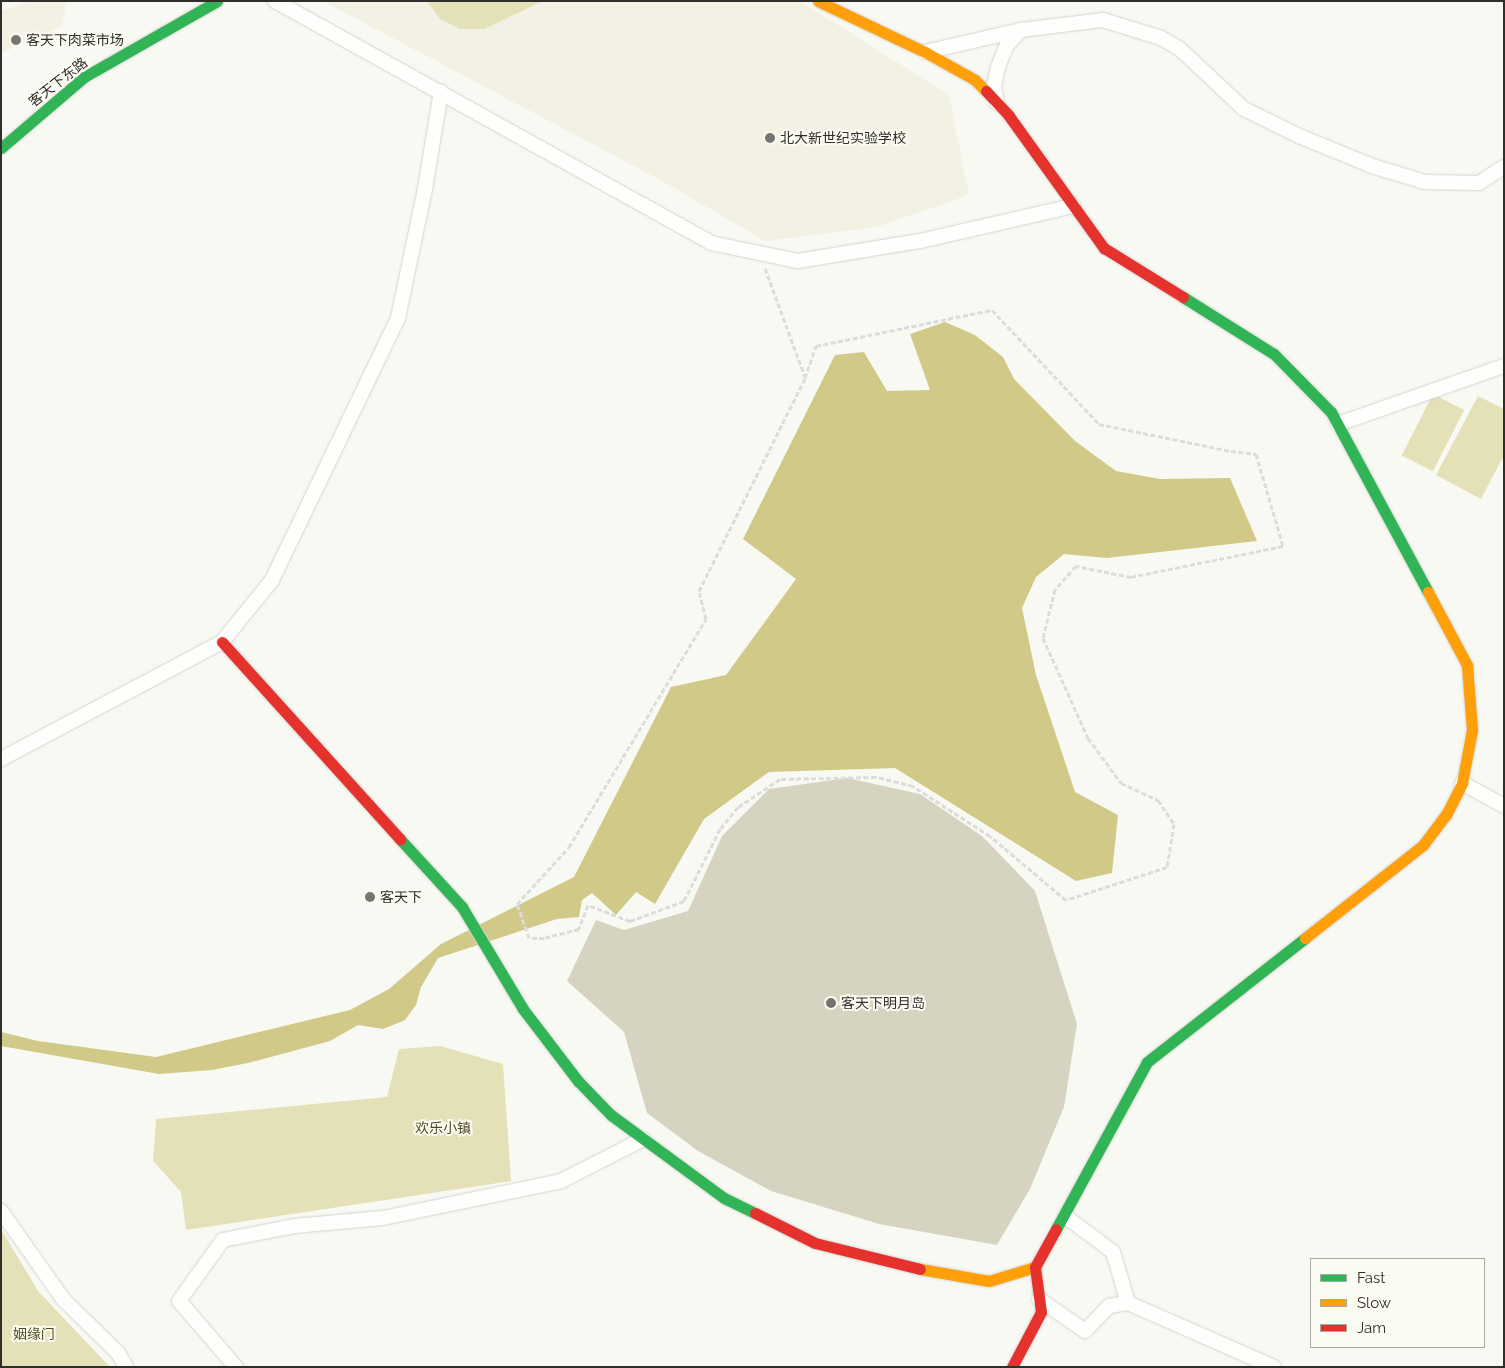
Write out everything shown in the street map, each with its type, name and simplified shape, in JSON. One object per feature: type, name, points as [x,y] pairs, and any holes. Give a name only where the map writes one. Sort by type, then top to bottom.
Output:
[{"type":"street","name":"客天下东路","points":[[1,148],[84,77],[217,1]]},
{"type":"street","points":[[275,1],[441,91],[711,243],[798,261],[920,241],[1073,206]]},
{"type":"street","points":[[818,1],[925,52],[975,80],[997,103],[1104,248],[1274,354],[1331,412],[1467,665],[1472,730],[1462,783],[1446,815],[1423,845],[1147,1062],[1065,1216],[1035,1267],[1041,1312],[1012,1367]]},
{"type":"street","points":[[925,52],[1021,30],[1103,20],[1133,27],[1180,49],[1244,108],[1299,136],[1375,167],[1425,182],[1478,183],[1504,179]]},
{"type":"street","points":[[997,103],[994,86],[998,67],[1007,46],[1021,30]]},
{"type":"street","points":[[1,759],[222,642],[272,580],[398,318],[425,189],[441,91]]},
{"type":"street","points":[[1478,183],[1504,167]]},
{"type":"street","points":[[1338,424],[1504,366]]},
{"type":"street","points":[[222,642],[462,907],[523,1009],[578,1081],[610,1115],[724,1198],[815,1243],[907,1267],[989,1281],[1035,1267]]},
{"type":"street","points":[[1462,783],[1504,806]]},
{"type":"street","points":[[236,1367],[179,1301],[223,1240],[294,1226],[383,1218],[561,1181],[643,1139]]},
{"type":"street","points":[[1,1211],[63,1299],[118,1353],[126,1367]]},
{"type":"street","points":[[1065,1216],[1114,1252],[1128,1303]]},
{"type":"street","points":[[1039,1299],[1085,1331],[1109,1306],[1128,1303],[1274,1367]]},
{"type":"path","points":[[760,253],[805,378],[699,591],[706,619],[569,847],[517,904],[529,938],[544,938],[579,929],[588,905],[630,921],[684,900],[720,829],[738,807],[780,779],[876,777],[913,786],[990,836],[1066,900],[1167,867],[1174,824],[1158,800],[1121,783],[1088,738],[1044,638],[1055,590],[1076,566],[1131,578],[1283,546],[1256,454],[1099,424],[992,310],[816,346],[805,378]]},
{"type":"shaded area","name":"客天下肉菜市场","points":[[32,1],[67,1],[61,27],[1,53],[1,11]]},
{"type":"shaded area","name":"北大新世纪实验学校","points":[[323,1],[800,1],[949,95],[969,195],[877,227],[765,241],[664,182]]},
{"type":"shaded area","points":[[945,322],[975,335],[1003,357],[1014,379],[1075,441],[1116,471],[1160,479],[1230,478],[1257,541],[1107,558],[1064,554],[1036,577],[1022,608],[1036,675],[1075,792],[1118,815],[1112,873],[1076,881],[895,768],[769,772],[704,819],[655,904],[636,892],[616,915],[592,893],[582,900],[579,917],[557,919],[438,958],[421,987],[416,1005],[405,1020],[383,1029],[358,1025],[330,1041],[248,1063],[212,1070],[159,1074],[1,1046],[1,1032],[38,1041],[156,1057],[350,1010],[389,989],[441,944],[574,877],[671,687],[726,675],[796,579],[743,539],[835,355],[864,352],[887,391],[930,390],[910,334]]},
{"type":"green space","points":[[427,1],[543,1],[484,29],[460,29],[440,19]]},
{"type":"green space","points":[[1433,394],[1464,410],[1433,471],[1402,455]]},
{"type":"green space","points":[[1478,396],[1504,409],[1504,455],[1481,499],[1436,475]]},
{"type":"green space","name":"欢乐小镇","points":[[440,1046],[503,1064],[511,1181],[186,1230],[181,1192],[153,1161],[156,1119],[387,1097],[399,1049]]},
{"type":"green space","name":"姻缘门","points":[[1,1229],[38,1291],[110,1367],[1,1367]]},
{"type":"building","name":"客天下明月岛","points":[[847,778],[920,794],[982,836],[1035,891],[1077,1024],[1064,1107],[1030,1189],[997,1245],[879,1224],[771,1191],[698,1151],[647,1113],[624,1032],[567,981],[596,920],[624,930],[688,911],[722,836],[769,789]]},
{"type":"traffic: fast","points":[[1,148],[84,77],[217,1]]},
{"type":"traffic: fast","points":[[1183,297],[1274,354],[1331,412],[1428,592]]},
{"type":"traffic: fast","points":[[400,839],[462,907],[523,1009],[578,1081],[611,1115],[724,1198],[755,1213]]},
{"type":"traffic: fast","points":[[1056,1229],[1147,1062],[1305,938]]},
{"type":"traffic: slow","points":[[818,1],[925,52],[975,80],[986,91]]},
{"type":"traffic: slow","points":[[1305,938],[1423,845],[1446,815],[1462,783],[1472,730],[1467,665],[1428,592]]},
{"type":"traffic: slow","points":[[920,1269],[989,1281],[1035,1267]]},
{"type":"traffic: jam","points":[[986,91],[1009,116],[1104,248],[1183,297]]},
{"type":"traffic: jam","points":[[222,642],[400,839]]},
{"type":"traffic: jam","points":[[755,1213],[815,1243],[920,1269]]},
{"type":"traffic: jam","points":[[1012,1367],[1041,1312],[1035,1267],[1056,1229]]},
{"type":"place","name":"客天下肉菜市场","points":[[16,40]]},
{"type":"place","name":"北大新世纪实验学校","points":[[770,138]]},
{"type":"place","name":"客天下","points":[[370,897]]},
{"type":"place","name":"客天下明月岛","points":[[831,1003]]}]
